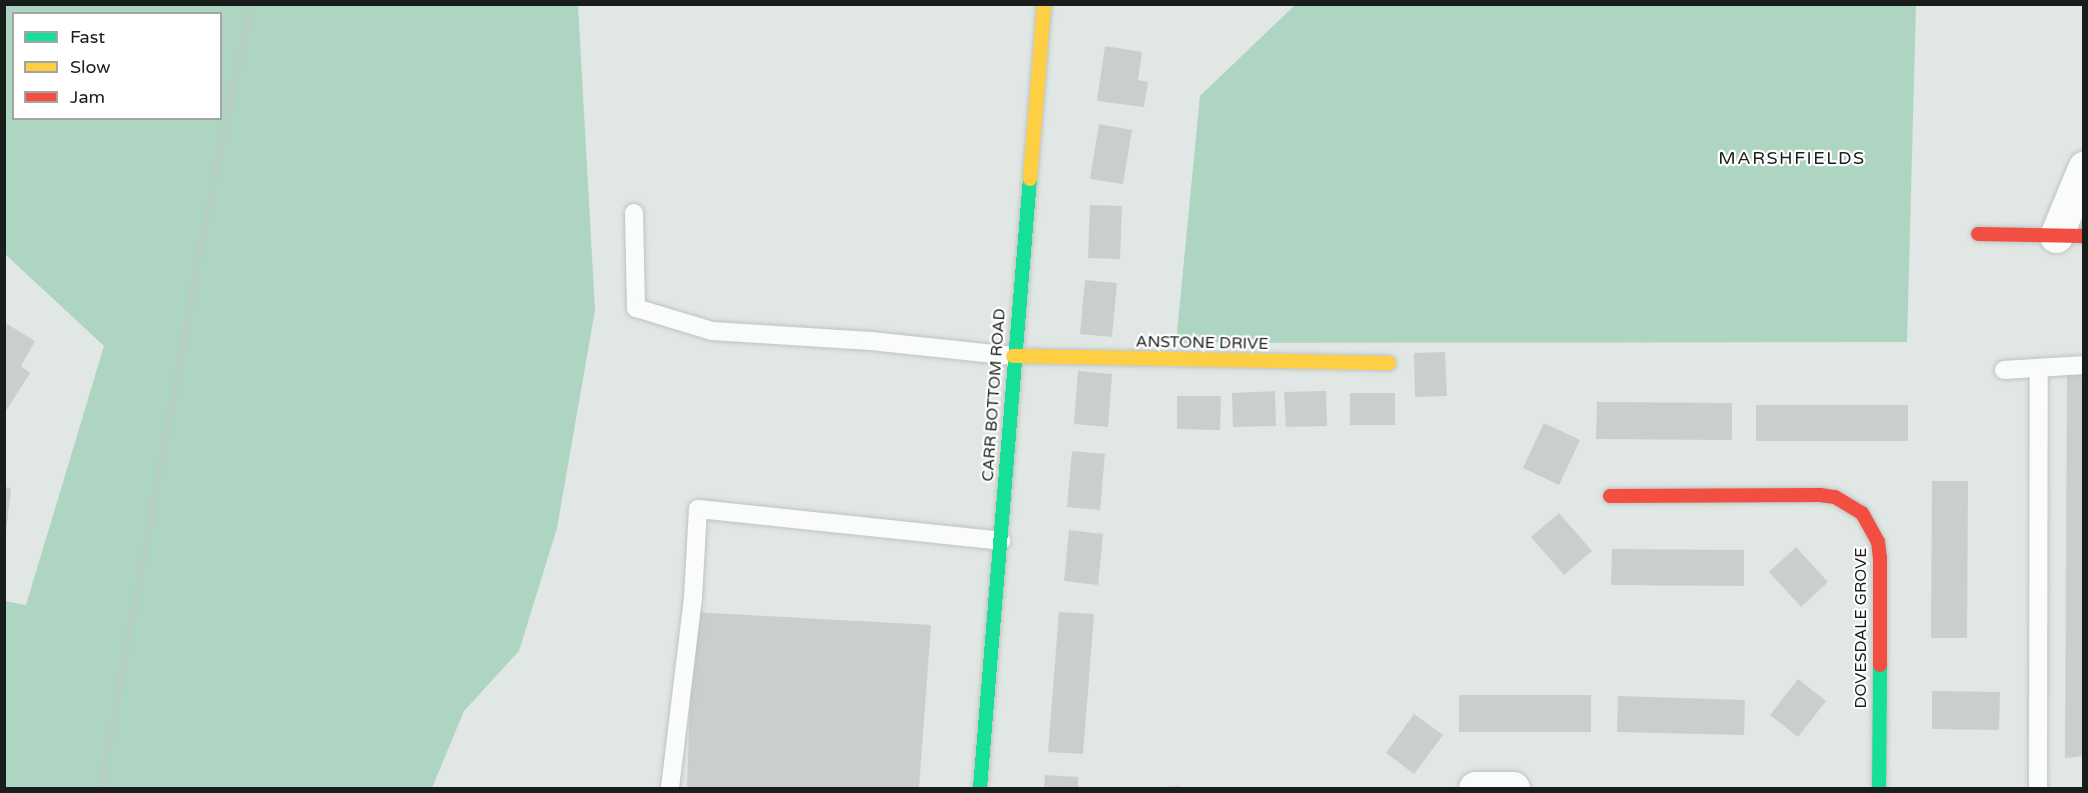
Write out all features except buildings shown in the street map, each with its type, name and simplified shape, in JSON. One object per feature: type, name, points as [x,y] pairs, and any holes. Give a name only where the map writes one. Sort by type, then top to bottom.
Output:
[{"type":"street","name":"CARR BOTTOM ROAD","points":[[980,789],[1013,356],[1044,4]]},
{"type":"street","points":[[1978,234],[2070,236],[2084,168]]},
{"type":"street","name":"ANSTONE DRIVE","points":[[1013,356],[1389,363]]},
{"type":"street","name":"DOVESDALE GROVE","points":[[1610,496],[1820,495],[1850,503],[1862,513],[1878,542],[1880,558],[1879,789]]},
{"type":"street","points":[[1475,788],[1513,789]]},
{"type":"lane","points":[[634,213],[636,309],[712,331],[871,341],[1013,356]]},
{"type":"lane","points":[[2004,370],[2084,365]]},
{"type":"lane","points":[[2038,789],[2039,368]]},
{"type":"lane","points":[[670,789],[693,598],[698,509],[1000,541]]},
{"type":"path","points":[[101,789],[204,230],[251,4]]},
{"type":"green space","points":[[5,4],[578,5],[595,310],[557,528],[519,651],[464,711],[432,788],[5,788],[5,601],[26,605],[104,346],[5,254]]},
{"type":"green space","points":[[1295,5],[1916,5],[1907,342],[1176,343],[1200,96]]},
{"type":"traffic: fast","points":[[980,788],[1030,179]]},
{"type":"traffic: fast","points":[[1879,788],[1880,665]]},
{"type":"traffic: slow","points":[[1030,179],[1044,4]]},
{"type":"traffic: slow","points":[[1013,356],[1389,363]]},
{"type":"traffic: jam","points":[[1978,234],[2084,236]]},
{"type":"traffic: jam","points":[[1610,496],[1820,495],[1835,497],[1862,513],[1878,542],[1880,558],[1880,665]]},
{"type":"district","name":"MARSHFIELDS","points":[[1792,158]]}]
